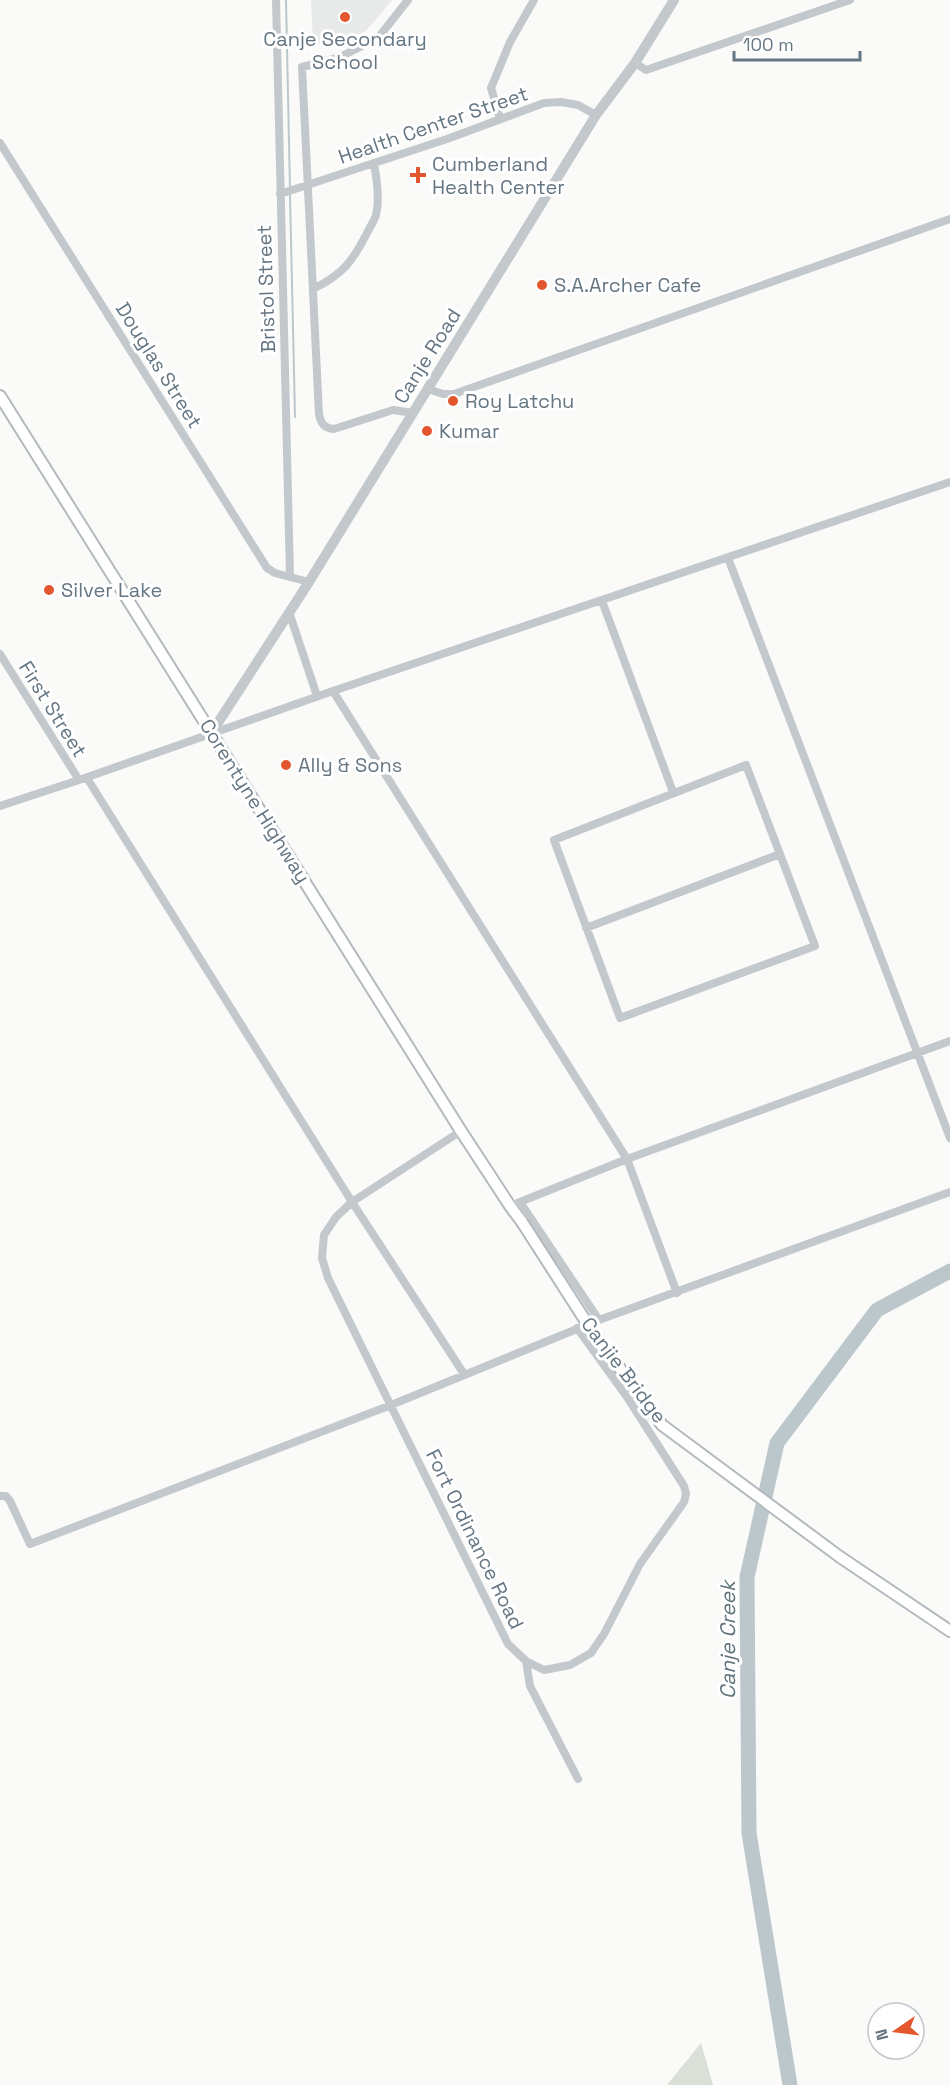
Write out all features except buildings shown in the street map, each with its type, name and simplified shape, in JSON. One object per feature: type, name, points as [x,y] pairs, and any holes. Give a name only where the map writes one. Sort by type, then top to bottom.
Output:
[{"type":"main road","name":"Corentyne Highway","points":[[0,396],[461,1131],[515,1204]]},
{"type":"main road","name":"Canjie Bridge","points":[[515,1204],[522,1222],[592,1331],[662,1425],[840,1557],[950,1631]]},
{"type":"street","name":"Bristol Street","points":[[276,0],[290,577]]},
{"type":"street","points":[[408,0],[378,38],[338,58],[302,67],[306,185],[321,424],[334,429],[393,410],[413,413]]},
{"type":"street","points":[[500,118],[491,88],[510,42],[534,0]]},
{"type":"street","name":"Canje Road","points":[[212,732],[309,582],[596,116],[635,63],[674,0]]},
{"type":"street","points":[[635,63],[646,70],[850,0]]},
{"type":"street","name":"Health Center Street","points":[[280,194],[374,164],[544,104],[561,102],[578,105],[596,116]]},
{"type":"street","name":"Douglas Street","points":[[0,143],[267,568],[275,573],[309,582]]},
{"type":"street","points":[[313,289],[339,274],[353,260],[365,238],[376,215],[378,186],[374,164]]},
{"type":"street","points":[[428,389],[443,394],[454,394],[950,219]]},
{"type":"street","points":[[0,806],[950,482]]},
{"type":"street","points":[[728,558],[950,1138]]},
{"type":"street","points":[[602,601],[673,792]]},
{"type":"street","points":[[289,612],[317,696]]},
{"type":"street","name":"First Street","points":[[0,654],[83,779],[464,1374]]},
{"type":"street","points":[[333,691],[627,1159],[677,1293]]},
{"type":"street","points":[[746,765],[815,945],[620,1018],[554,840],[673,792],[746,765]]},
{"type":"street","points":[[586,928],[780,854]]},
{"type":"street","points":[[599,1320],[515,1204],[627,1159],[950,1041]]},
{"type":"street","name":"Fort Ordinance Road","points":[[461,1131],[352,1202],[336,1217],[324,1235],[322,1258],[328,1278],[508,1644],[526,1661]]},
{"type":"street","points":[[0,1496],[6,1496],[10,1501],[30,1544],[390,1405],[577,1328],[950,1192]]},
{"type":"street","points":[[526,1661],[544,1670],[570,1665],[591,1653],[604,1634],[640,1564],[684,1502],[686,1494],[684,1486],[627,1397],[577,1328]]},
{"type":"street","points":[[526,1661],[530,1686],[578,1779]]},
{"type":"shaded area","name":"Canje Secondary School","points":[[311,0],[392,0],[366,31],[332,46],[313,43]]},
{"type":"shaded area","points":[[701,2043],[713,2085],[667,2085]]},
{"type":"waterway","points":[[286,0],[290,189]]},
{"type":"waterway","points":[[290,195],[295,417]]},
{"type":"waterway","name":"Canje Creek","points":[[790,2085],[749,1833],[747,1577],[777,1443],[877,1310],[950,1271]]},
{"type":"place","name":"Canje Secondary School","points":[[345,17]]},
{"type":"place","name":"Cumberland Health Center","points":[[418,175]]},
{"type":"place","name":"S.A.Archer Cafe","points":[[542,285]]},
{"type":"place","name":"Roy Latchu","points":[[453,401]]},
{"type":"place","name":"Kumar","points":[[427,431]]},
{"type":"place","name":"Silver Lake","points":[[49,590]]},
{"type":"place","name":"Ally & Sons","points":[[286,765]]}]
